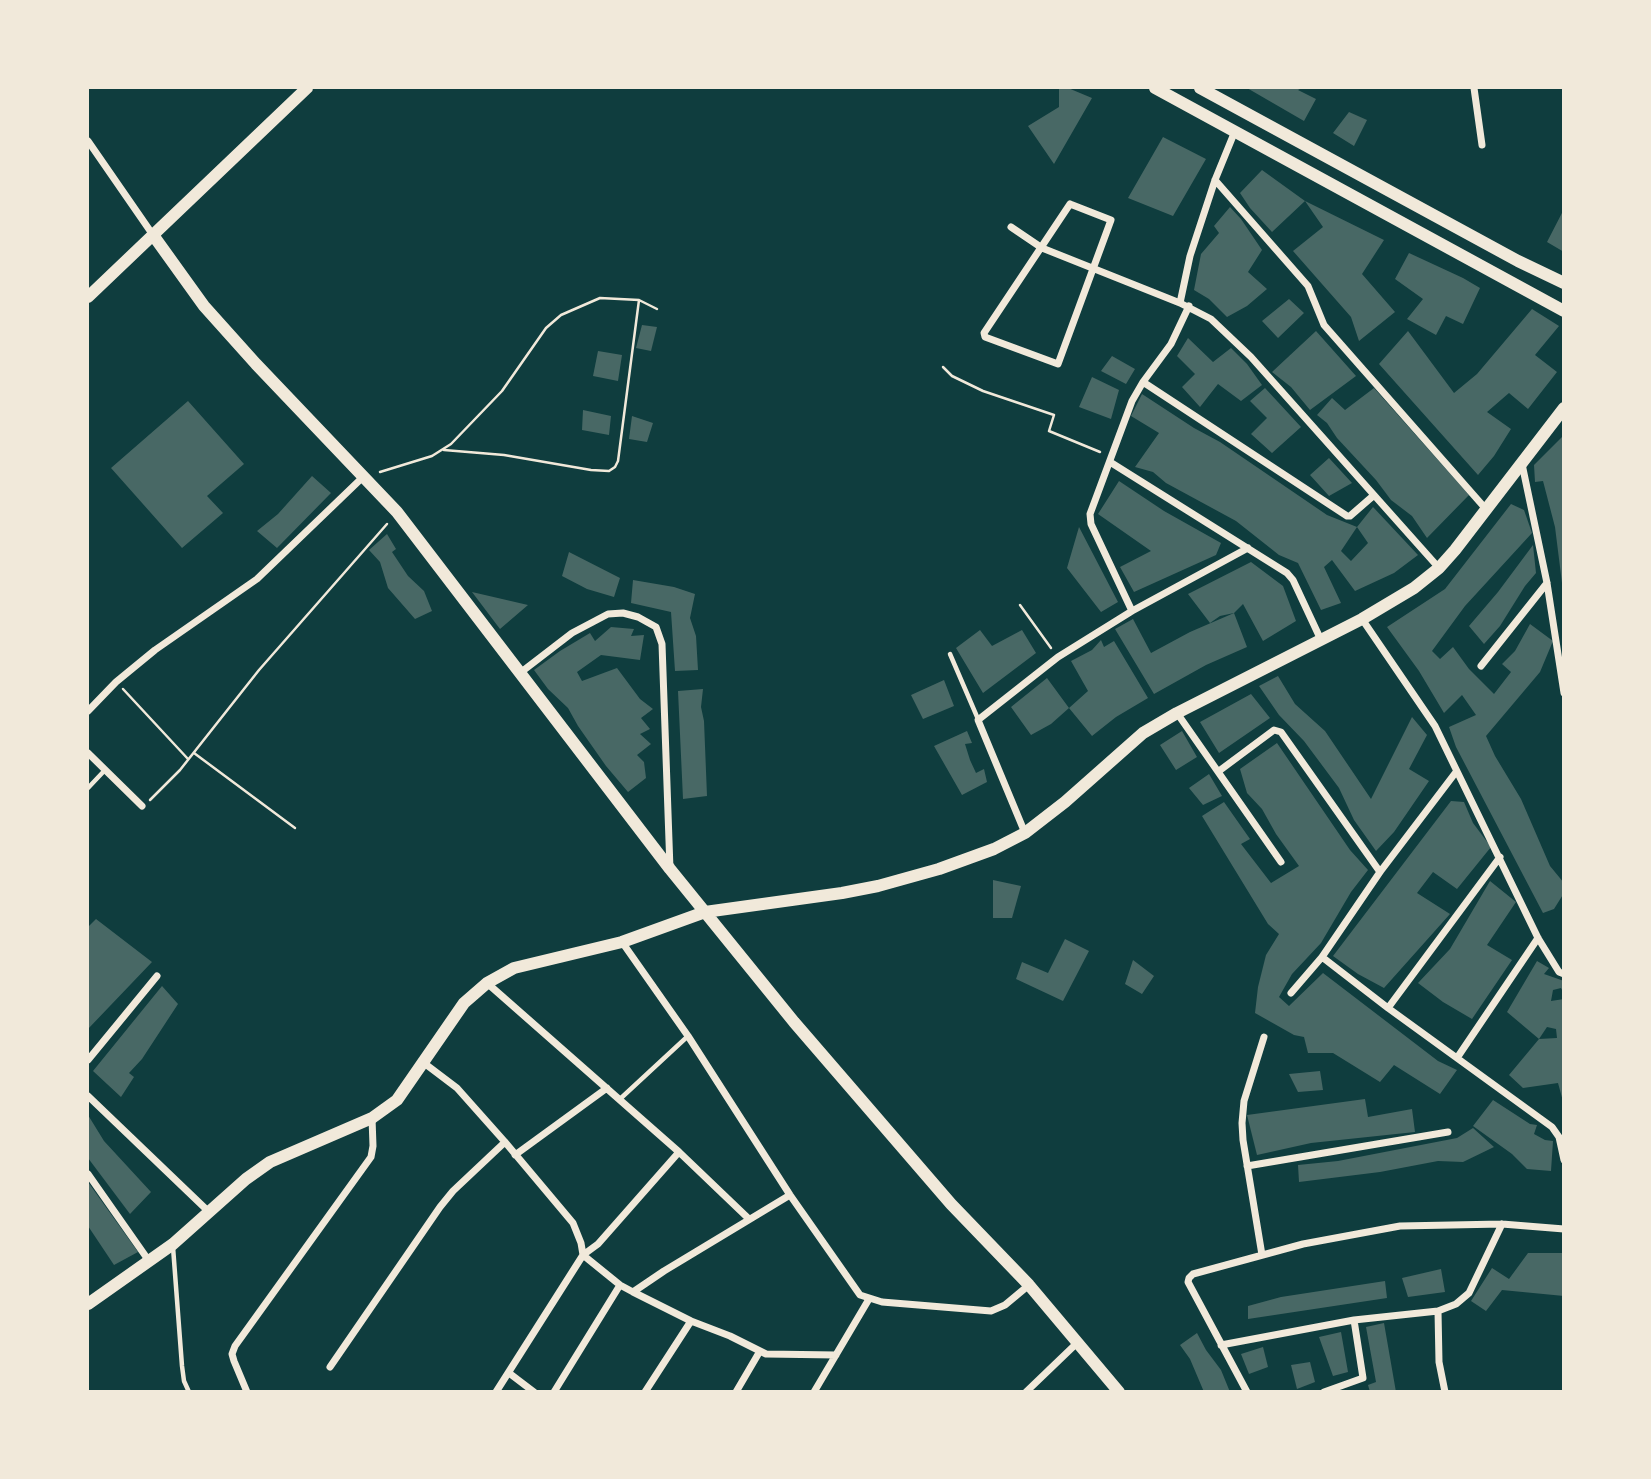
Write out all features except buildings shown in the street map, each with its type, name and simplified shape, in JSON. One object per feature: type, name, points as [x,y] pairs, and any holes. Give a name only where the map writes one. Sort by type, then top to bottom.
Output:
[{"type":"street","points":[[88,297],[307,88]]},
{"type":"street","points":[[1155,88],[1563,311]]},
{"type":"street","points":[[1200,88],[1563,283]]},
{"type":"street","points":[[1474,88],[1482,145]]},
{"type":"street","points":[[1180,303],[1190,256],[1215,180],[1235,131]]},
{"type":"street","points":[[88,141],[204,306],[397,512],[670,869],[794,1021],[951,1204],[1029,1285],[1119,1391]]},
{"type":"street","points":[[1215,180],[1308,286],[1324,325],[1485,508]]},
{"type":"street","points":[[1069,204],[1111,219],[1058,364],[985,337],[984,333],[1042,248],[1069,204]]},
{"type":"street","points":[[1011,227],[1042,248],[1189,306],[1211,319],[1251,357],[1439,568]]},
{"type":"street","points":[[1132,611],[1090,519],[1132,401],[1171,344],[1189,306]]},
{"type":"street","points":[[1143,382],[1347,516],[1373,496]]},
{"type":"street","points":[[88,1304],[150,1262],[270,1162],[372,1118],[397,1100],[464,1003],[487,983],[514,968],[622,942],[705,912],[878,886],[939,869],[994,849],[1025,833],[1065,802],[1143,733],[1362,618],[1413,588],[1439,568],[1563,408]]},
{"type":"street","points":[[1110,462],[1279,567],[1293,580],[1321,640]]},
{"type":"street","points":[[1522,464],[1547,583],[1563,693]]},
{"type":"street","points":[[88,711],[116,682],[155,650],[257,579],[363,477]]},
{"type":"street","points":[[1025,833],[977,723],[978,719],[1058,657],[1132,611],[1248,548]]},
{"type":"street","points":[[1481,666],[1547,583]]},
{"type":"street","points":[[520,673],[572,633],[608,614],[623,613],[638,617],[656,627],[662,644],[670,869]]},
{"type":"street","points":[[1362,618],[1435,726],[1455,772],[1500,857],[1538,938],[1562,974]]},
{"type":"street","points":[[1177,713],[1281,862]]},
{"type":"street","points":[[1219,771],[1274,730],[1281,732],[1380,872]]},
{"type":"street","points":[[88,753],[142,806]]},
{"type":"street","points":[[1291,993],[1322,957],[1380,872],[1455,772]]},
{"type":"street","points":[[1388,1008],[1500,857]]},
{"type":"street","points":[[1457,1058],[1538,938]]},
{"type":"street","points":[[622,942],[688,1036],[790,1195],[860,1295],[869,1299],[991,1311],[1005,1305],[1029,1285]]},
{"type":"street","points":[[1322,957],[1556,1131],[1563,1160]]},
{"type":"street","points":[[88,1060],[157,976]]},
{"type":"street","points":[[487,983],[679,1152],[749,1219]]},
{"type":"street","points":[[1262,1255],[1243,1140],[1244,1101],[1264,1037]]},
{"type":"street","points":[[424,1063],[457,1088],[505,1142],[573,1223],[579,1233],[583,1255],[620,1285],[691,1321],[771,1355],[836,1355]]},
{"type":"street","points":[[515,1155],[607,1088]]},
{"type":"street","points":[[88,1096],[208,1211]]},
{"type":"street","points":[[247,1391],[234,1361],[232,1353],[235,1346],[371,1157],[372,1118]]},
{"type":"street","points":[[1247,1166],[1448,1132]]},
{"type":"street","points":[[330,1367],[440,1207],[453,1191],[505,1142]]},
{"type":"street","points":[[496,1391],[583,1255],[598,1244],[679,1152]]},
{"type":"street","points":[[88,1174],[150,1262]]},
{"type":"street","points":[[633,1292],[790,1195]]},
{"type":"street","points":[[1221,1345],[1354,1320],[1438,1311],[1463,1300],[1502,1224]]},
{"type":"street","points":[[1247,1391],[1188,1282],[1193,1274],[1303,1244],[1400,1226],[1502,1224],[1563,1229]]},
{"type":"street","points":[[554,1391],[620,1285]]},
{"type":"street","points":[[814,1391],[869,1299]]},
{"type":"street","points":[[1438,1311],[1439,1362],[1445,1391]]},
{"type":"street","points":[[1324,1391],[1363,1378],[1354,1320]]},
{"type":"street","points":[[645,1391],[691,1321]]},
{"type":"street","points":[[1026,1391],[1077,1343]]},
{"type":"street","points":[[736,1391],[760,1351]]},
{"type":"street","points":[[509,1373],[534,1391]]},
{"type":"lane","points":[[950,654],[978,719]]},
{"type":"lane","points":[[88,788],[105,770]]},
{"type":"lane","points":[[620,1099],[688,1036]]},
{"type":"lane","points":[[173,1244],[182,1366],[184,1381],[189,1391]]},
{"type":"path","points":[[363,477],[411,464],[451,444],[502,391],[546,328],[561,315],[600,298],[639,300],[657,309]]},
{"type":"path","points":[[441,450],[504,454],[591,470],[608,471],[615,467],[618,461],[639,300]]},
{"type":"path","points":[[943,367],[952,376],[983,391],[1054,415],[1049,431],[1099,451],[1110,462]]},
{"type":"path","points":[[142,806],[188,760],[259,670],[397,512]]},
{"type":"path","points":[[1020,605],[1058,657]]},
{"type":"path","points":[[116,682],[188,760]]},
{"type":"path","points":[[194,753],[295,828]]}]
